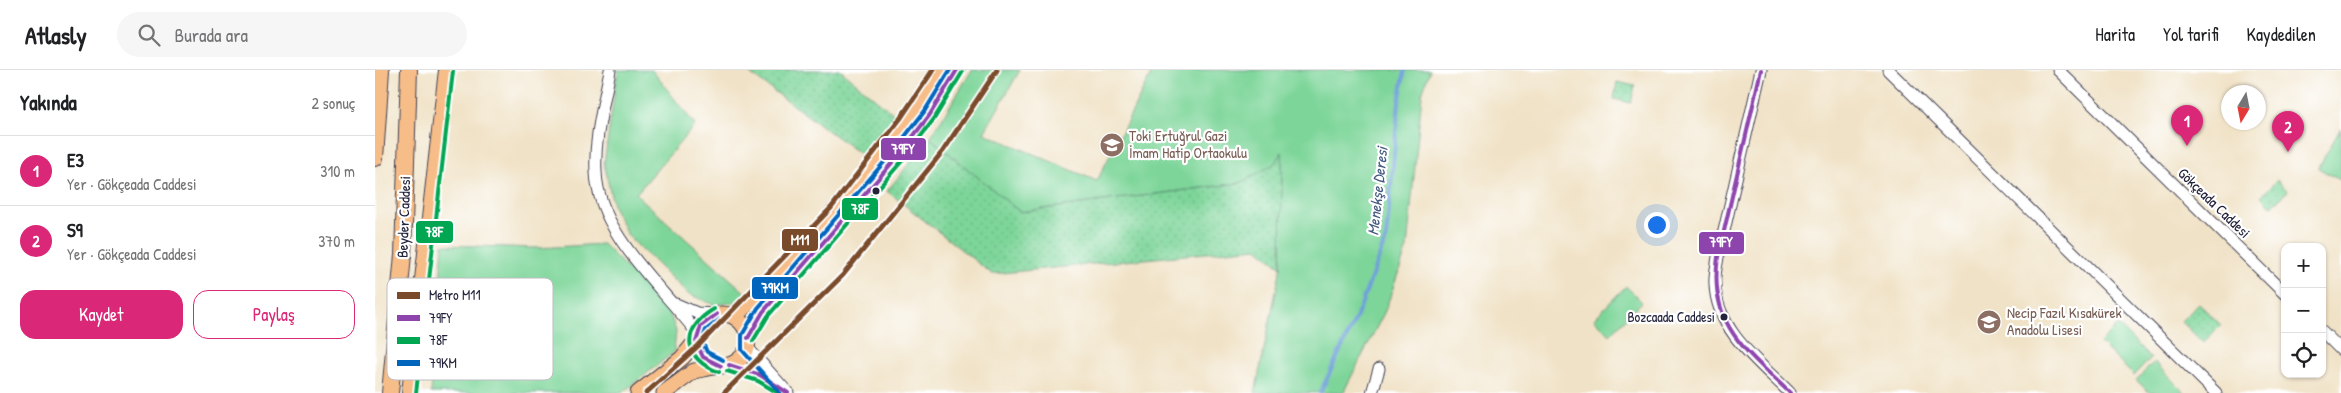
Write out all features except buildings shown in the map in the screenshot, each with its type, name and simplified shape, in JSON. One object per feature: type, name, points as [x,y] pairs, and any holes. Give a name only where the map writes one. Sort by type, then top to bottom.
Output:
[{"type":"highway","points":[[375,158],[381,70]]},
{"type":"highway","name":"Beyder Caddesi","points":[[401,278],[409,70]]},
{"type":"highway","points":[[424,278],[447,70]]},
{"type":"highway","name":"Beyder Caddesi","points":[[390,393],[391,380]]},
{"type":"highway","points":[[411,393],[412,380]]},
{"type":"main road","points":[[734,317],[780,274],[880,157],[909,121],[941,70]]},
{"type":"main road","points":[[664,393],[694,371],[737,361],[763,312],[897,157],[929,116],[957,70]]},
{"type":"main road","points":[[638,393],[682,358],[697,337],[704,321],[717,314],[734,317],[747,330],[748,343]]},
{"type":"main road","points":[[697,337],[697,348],[707,361],[725,365]]},
{"type":"street","points":[[610,70],[597,138],[596,173],[600,202],[613,231],[674,304],[697,337]]},
{"type":"street","points":[[1761,70],[1718,257],[1715,284],[1723,316],[1742,346],[1790,393]]},
{"type":"street","points":[[1888,70],[2216,393]]},
{"type":"street","name":"Gökçeada Caddesi","points":[[2058,70],[2281,290]]},
{"type":"street","points":[[674,304],[697,313],[717,314]]},
{"type":"street","points":[[2324,333],[2341,350]]},
{"type":"street","points":[[748,343],[779,385],[788,393]]},
{"type":"street","points":[[725,365],[754,372],[779,385]]},
{"type":"street","points":[[1372,393],[1379,369]]},
{"type":"green space","points":[[618,70],[652,70],[695,125],[636,194],[750,297],[737,302],[715,305],[688,294],[628,236],[613,206],[604,163]]},
{"type":"green space","points":[[745,70],[840,70],[900,119],[867,159]]},
{"type":"green space","points":[[972,70],[1020,70],[984,133],[1097,181],[1153,70],[1430,70],[1422,94],[1407,248],[1385,311],[1343,393],[1255,393],[1281,267],[1282,153],[1273,165],[1240,183],[1020,212],[930,138]]},
{"type":"green space","points":[[1617,82],[1635,86],[1631,103],[1614,99]]},
{"type":"green space","points":[[2341,128],[2341,181],[2318,168]]},
{"type":"green space","points":[[930,138],[1020,212],[1240,183],[1273,165],[1282,152],[1281,267],[1257,248],[992,274],[887,191]]},
{"type":"green space","points":[[2277,180],[2288,191],[2271,206],[2261,196]]},
{"type":"green space","points":[[603,244],[668,309],[676,331],[674,352],[622,393],[431,393],[432,380],[553,380],[553,278],[440,278],[443,245],[538,248]]},
{"type":"green space","points":[[1626,286],[1642,302],[1610,335],[1594,319]]},
{"type":"green space","points":[[2199,304],[2221,325],[2203,343],[2181,321]]},
{"type":"green space","points":[[2118,325],[2151,358],[2134,376],[2100,343]]},
{"type":"green space","points":[[2154,362],[2185,393],[2150,393],[2136,380]]},
{"type":"waterway","name":"Menekşe Deresi","points":[[1320,393],[1357,316],[1386,238],[1399,102],[1405,70]]},
{"type":"metro line","name":"M11","points":[[646,393],[698,346],[831,208],[900,119],[933,70]]},
{"type":"metro line","name":"M11","points":[[724,393],[843,275],[943,151],[997,70]]},
{"type":"transit line","name":"79KM","points":[[780,393],[742,350],[742,335],[758,308],[892,153],[924,112],[950,70]]},
{"type":"transit line","name":"79FY","points":[[748,338],[763,312],[897,157],[929,116],[957,70]]},
{"type":"transit line","name":"79FY","points":[[1761,70],[1718,257],[1716,280],[1719,301],[1725,318],[1734,334],[1745,349],[1790,393]]},
{"type":"transit line","name":"78F","points":[[429,278],[453,71]]},
{"type":"transit line","name":"78F","points":[[753,341],[768,316],[902,161],[934,119],[962,73]]},
{"type":"transit line","name":"78F","points":[[714,309],[696,325],[691,334],[690,343],[692,351],[698,359],[719,372]]},
{"type":"transit line","name":"79FY","points":[[717,314],[701,326],[696,342],[703,357],[721,366]]},
{"type":"transit line","name":"79KM","points":[[720,319],[706,330],[702,341],[707,352],[723,360]]},
{"type":"transit line","name":"79FY","points":[[729,365],[760,375],[788,393]]},
{"type":"transit line","name":"78F","points":[[727,371],[758,381],[778,393]]},
{"type":"transit line","name":"78F","points":[[416,393],[417,380]]},
{"type":"place","name":"Toki Ertuğrul Gazi İmam Hatip Ortaokulu","points":[[1112,145]]},
{"type":"place","name":"E3","points":[[2187,146]]},
{"type":"place","name":"S9","points":[[2288,152]]},
{"type":"place","name":"Bozcaada Caddesi","points":[[1724,317]]},
{"type":"place","name":"Necip Fazıl Kısakürek Anadolu Lisesi","points":[[1989,322]]}]
